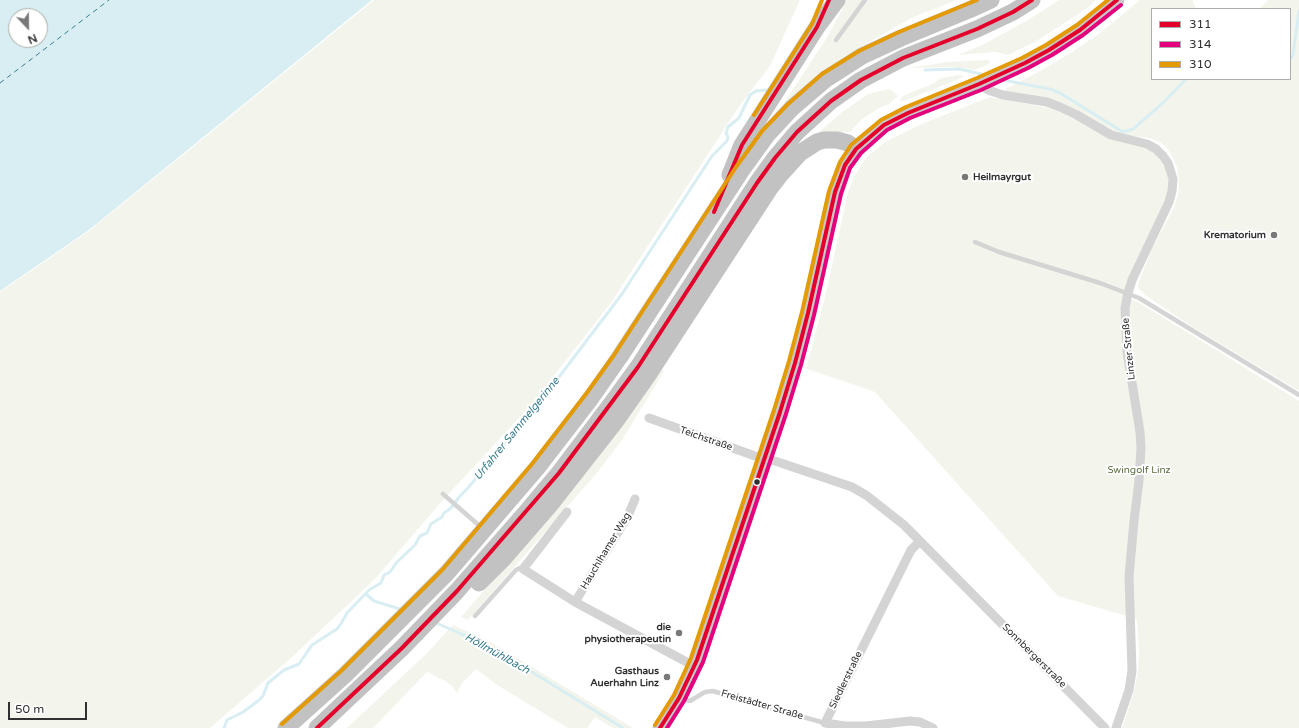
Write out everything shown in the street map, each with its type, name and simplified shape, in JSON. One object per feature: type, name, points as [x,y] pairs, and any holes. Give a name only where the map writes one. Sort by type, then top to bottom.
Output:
[{"type":"highway","points":[[817,27],[829,0]]},
{"type":"highway","points":[[716,208],[742,145],[817,27],[837,0]]},
{"type":"highway","points":[[286,728],[345,676],[447,573],[537,468],[591,398],[650,311],[741,171],[767,135],[792,108],[826,79],[862,56],[991,0]]},
{"type":"highway","points":[[317,728],[444,610],[528,510],[605,413],[662,332],[757,183],[775,158],[797,132],[831,101],[867,77],[903,58],[977,30],[1013,12],[1032,0]]},
{"type":"highway","points":[[444,610],[464,598],[504,558],[550,505],[588,457],[648,375],[770,188],[781,174],[800,153],[817,142],[824,140],[837,140],[848,143],[856,149]]},
{"type":"main road","points":[[660,728],[679,698],[694,666],[764,458],[795,363],[808,314],[835,192],[845,165],[856,149],[874,132],[894,120],[979,84],[1049,50],[1101,14],[1117,0]]},
{"type":"street","name":"Linzer Straße","points":[[979,84],[988,90],[1003,95],[1047,102],[1077,115],[1106,132],[1147,144],[1156,149],[1163,156],[1171,169],[1173,179],[1172,191],[1166,211],[1145,251],[1128,293],[1125,308],[1128,352],[1140,432],[1141,466],[1129,576],[1132,671],[1129,690],[1116,728]]},
{"type":"street","name":"Teichstraße","points":[[649,418],[764,458]]},
{"type":"street","name":"Sonnbergerstraße","points":[[764,458],[859,490],[904,525],[1105,728]]},
{"type":"street","name":"Hauchlhamer Weg","points":[[575,602],[628,516],[635,499]]},
{"type":"street","points":[[567,512],[524,569],[575,602],[694,666]]},
{"type":"street","name":"Siedlerstraße","points":[[920,541],[911,550],[825,723],[845,726],[866,726],[910,721],[920,722],[933,728]]},
{"type":"lane","points":[[836,40],[865,0]]},
{"type":"lane","points":[[975,242],[999,252],[1128,293],[1146,302],[1196,334],[1299,395]]},
{"type":"lane","points":[[443,494],[484,531]]},
{"type":"lane","points":[[475,616],[516,570],[520,568],[524,569]]},
{"type":"lane","name":"Freistädter Straße","points":[[679,698],[690,701],[705,692],[713,691],[825,723]]},
{"type":"green space","points":[[374,0],[800,0],[770,66],[740,105],[610,304],[530,406],[443,500],[375,579],[291,658],[210,728],[0,728],[0,292],[89,231]]},
{"type":"green space","points":[[842,0],[957,0],[916,16],[843,57],[784,103],[826,39],[842,10]]},
{"type":"green space","points":[[1059,0],[1096,0],[1089,7],[1035,42],[1008,55],[996,52],[958,55],[982,45],[1028,20]]},
{"type":"green space","points":[[1140,0],[1192,0],[1196,8],[1151,8],[1151,80],[1291,80],[1291,8],[1260,8],[1268,0],[1299,0],[1299,391],[1191,326],[1145,295],[1138,288],[1139,281],[1152,249],[1174,207],[1179,191],[1178,170],[1167,148],[1160,142],[1149,138],[1124,135],[1114,132],[1102,126],[1004,90],[1042,70],[1100,33]]},
{"type":"green space","points":[[990,61],[989,64],[975,70],[953,67],[909,68],[947,62]]},
{"type":"green space","points":[[959,75],[964,76],[901,102],[900,101],[905,95],[932,84],[941,78]]},
{"type":"green space","points":[[890,89],[898,96],[889,104],[879,108],[862,119],[850,132],[817,134],[842,112],[868,94]]},
{"type":"green space","name":"Swingolf Linz","points":[[990,97],[1050,108],[1150,149],[1165,162],[1170,182],[1167,195],[1123,297],[1138,302],[1299,401],[1299,728],[1122,728],[1133,695],[1138,672],[1139,654],[1137,619],[1058,596],[875,392],[806,369],[825,297],[848,192],[854,177],[862,164],[869,155],[885,142],[924,123]]},
{"type":"green space","points":[[659,369],[664,371],[622,440],[596,474],[468,620],[461,617],[518,552]]},
{"type":"green space","points":[[453,625],[487,640],[633,728],[613,728],[595,717],[587,728],[568,728],[497,685],[476,669],[462,683],[457,693],[452,686],[445,681],[427,672],[373,728],[347,728],[425,655]]},
{"type":"shaded area","points":[[0,0],[372,0],[89,230],[0,291]]},
{"type":"waterway","points":[[1291,58],[1293,55],[1299,11]]},
{"type":"waterway","points":[[925,70],[959,69],[986,75]]},
{"type":"waterway","points":[[1003,80],[1050,89],[1060,93],[1123,132],[1133,129],[1163,103],[1185,80]]},
{"type":"waterway","name":"Urfahrer Sammelgerinne","points":[[224,728],[227,720],[243,712],[263,696],[268,683],[284,670],[299,664],[312,645],[337,629],[347,613],[369,590],[381,583],[384,575],[390,572],[397,562],[415,545],[420,536],[427,533],[431,524],[442,517],[444,513],[451,508],[537,406],[622,294],[712,156],[727,141],[728,137],[726,133],[728,127],[739,118],[750,95],[756,91],[766,90]]},
{"type":"waterway","name":"Höllmühlbach","points":[[366,594],[374,601],[403,610]]},
{"type":"waterway","name":"Höllmühlbach","points":[[434,622],[475,640],[527,669],[623,728]]},
{"type":"ferry route","points":[[0,83],[109,0]]},
{"type":"transit line","name":"310","points":[[754,115],[812,24],[822,0]]},
{"type":"transit line","name":"311","points":[[714,212],[742,145],[817,27],[829,0]]},
{"type":"transit line","name":"310","points":[[282,724],[341,671],[443,569],[532,464],[614,355],[736,167],[762,131],[788,104],[822,74],[859,51],[899,32],[977,0]]},
{"type":"transit line","name":"311","points":[[317,728],[402,648],[457,591],[559,473],[638,367],[757,183],[775,158],[797,132],[831,101],[861,80],[903,58],[977,29],[1013,12],[1032,0]]},
{"type":"transit line","name":"310","points":[[655,725],[674,695],[691,658],[774,410],[802,312],[829,191],[840,162],[851,145],[881,120],[906,107],[1022,58],[1046,45],[1077,25],[1108,0]]},
{"type":"transit line","name":"311","points":[[660,728],[679,698],[697,660],[780,412],[808,313],[835,192],[845,165],[856,149],[884,125],[908,113],[979,84],[1025,63],[1049,50],[1080,30],[1117,0]]},
{"type":"transit line","name":"314","points":[[667,728],[684,701],[703,662],[786,414],[801,365],[814,315],[841,194],[850,168],[861,153],[887,130],[910,118],[981,90],[1028,68],[1052,55],[1083,35],[1121,5]]},
{"type":"place","name":"Heilmayrgut","points":[[965,177]]},
{"type":"place","name":"Krematorium","points":[[1274,235]]},
{"type":"place","name":"die physiotherapeutin","points":[[679,633]]},
{"type":"place","name":"Gasthaus Auerhahn Linz","points":[[667,677]]}]
